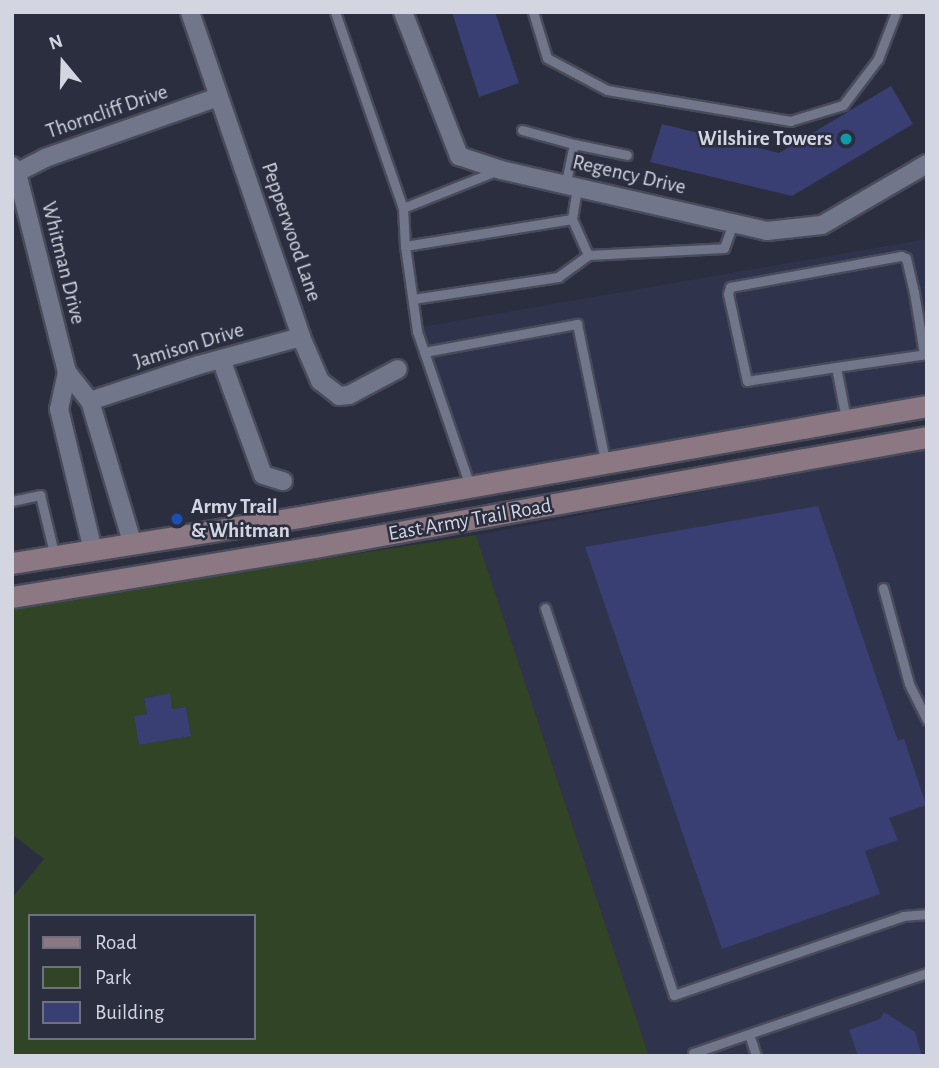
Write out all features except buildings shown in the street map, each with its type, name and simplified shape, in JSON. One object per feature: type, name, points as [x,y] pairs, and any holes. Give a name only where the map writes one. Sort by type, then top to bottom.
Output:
[{"type":"main road","name":"East Army Trail Road","points":[[12,563],[470,488],[927,406]]},
{"type":"main road","name":"East Army Trail Road","points":[[12,597],[315,548],[927,437]]},
{"type":"street","name":"Pepperwood Lane","points":[[190,12],[301,337],[320,381],[339,396],[369,386],[398,369]]},
{"type":"street","name":"Regency Drive","points":[[403,12],[459,156],[501,170],[572,184],[767,231],[822,225],[927,164]]},
{"type":"street","name":"Thorncliff Drive","points":[[14,171],[218,97]]},
{"type":"street","name":"Whitman Drive","points":[[14,171],[67,372],[90,401],[133,545]]},
{"type":"street","name":"Jamison Drive","points":[[90,401],[301,337]]},
{"type":"street","points":[[222,359],[263,475],[283,481]]},
{"type":"street","name":"Whitman Drive","points":[[67,372],[59,409],[93,551]]},
{"type":"lane","points":[[335,12],[403,208],[405,246],[424,352],[470,488]]},
{"type":"lane","points":[[533,12],[547,58],[607,90],[790,121],[843,104],[878,59],[895,12]]},
{"type":"lane","points":[[522,130],[627,155]]},
{"type":"lane","points":[[574,144],[572,219],[588,255]]},
{"type":"lane","points":[[403,208],[501,170]]},
{"type":"lane","points":[[405,246],[572,219]]},
{"type":"lane","points":[[413,299],[558,277],[588,255],[724,248],[733,223]]},
{"type":"lane","points":[[901,256],[906,258],[926,354],[836,367],[747,381],[728,294],[733,285],[901,256]]},
{"type":"lane","points":[[424,352],[577,324],[606,464]]},
{"type":"lane","points":[[836,367],[847,421]]},
{"type":"lane","points":[[12,501],[40,495],[55,556]]},
{"type":"lane","points":[[883,588],[909,684],[927,720]]},
{"type":"lane","points":[[545,608],[674,995],[903,916],[927,914]]},
{"type":"lane","points":[[694,1056],[693,1053],[927,972]]},
{"type":"lane","points":[[748,1034],[756,1056]]},
{"type":"shaded area","points":[[927,239],[927,400],[476,480],[420,327]]},
{"type":"shaded area","points":[[927,449],[927,1056],[649,1056],[476,535]]},
{"type":"green space","points":[[476,535],[649,1056],[12,1056],[12,898],[44,859],[12,834],[12,608]],"holes":[[[169,693],[172,709],[186,707],[191,736],[139,745],[134,716],[147,714],[144,698]]]},
{"type":"place","name":"Wilshire Towers","points":[[846,139]]},
{"type":"place","name":"Army Trail & Whitman","points":[[177,519]]}]
